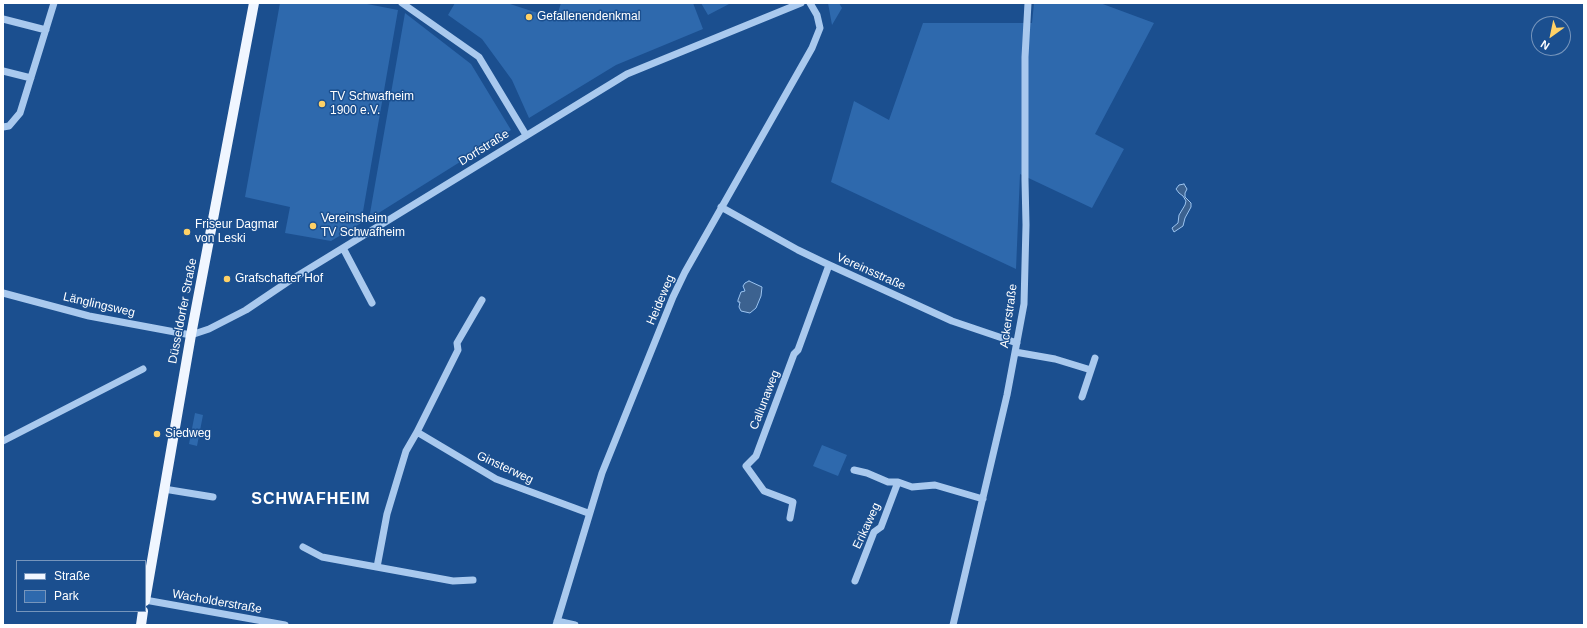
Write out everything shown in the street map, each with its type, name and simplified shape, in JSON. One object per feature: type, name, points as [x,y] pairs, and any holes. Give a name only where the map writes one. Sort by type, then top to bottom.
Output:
[{"type":"main road","name":"Düsseldorfer Straße","points":[[146,595],[191,335],[254,3]]},
{"type":"main road","points":[[141,625],[143,612]]},
{"type":"street","points":[[3,127],[9,126],[20,113],[54,3]]},
{"type":"street","points":[[402,3],[479,57],[526,135]]},
{"type":"street","name":"Dorfstraße","points":[[191,335],[209,329],[246,310],[289,280],[627,74],[801,3]]},
{"type":"street","name":"Heideweg","points":[[556,623],[588,513],[602,473],[673,297],[685,272],[812,48],[820,28],[817,15],[810,3]]},
{"type":"street","name":"Ackerstraße","points":[[953,625],[983,499],[1024,304],[1025,65],[1028,3]]},
{"type":"street","points":[[3,19],[46,30]]},
{"type":"street","points":[[3,71],[31,78]]},
{"type":"street","name":"Vereinsstraße","points":[[722,207],[798,250],[829,265],[952,321],[1017,343]]},
{"type":"street","points":[[343,248],[372,302]]},
{"type":"street","name":"Callunaweg","points":[[790,518],[793,502],[764,491],[746,466],[756,456],[794,354],[798,350],[829,265]]},
{"type":"street","name":"Länglingsweg","points":[[3,293],[89,316],[191,335]]},
{"type":"street","points":[[377,567],[393,490],[406,451],[458,350],[458,342],[482,300]]},
{"type":"street","points":[[1015,352],[1055,359],[1091,370]]},
{"type":"street","points":[[1082,396],[1095,358]]},
{"type":"street","points":[[3,441],[143,369]]},
{"type":"street","name":"Ginsterweg","points":[[417,432],[496,479],[588,513]]},
{"type":"street","points":[[854,470],[867,473],[888,482],[898,482],[912,487],[935,485],[983,499]]},
{"type":"street","name":"Erikaweg","points":[[855,580],[874,532],[881,527],[898,482]]},
{"type":"street","points":[[164,489],[213,497]]},
{"type":"street","points":[[302,547],[322,557],[453,581],[473,580]]},
{"type":"street","name":"Wacholderstraße","points":[[146,601],[285,625]]},
{"type":"street","points":[[556,623],[575,625]]},
{"type":"green space","name":"TV Schwafheim 1900 e.V.","points":[[280,3],[362,3],[398,10],[361,223],[331,241],[285,233],[290,207],[245,197]]},
{"type":"green space","points":[[455,3],[507,3],[556,19],[561,3],[693,3],[703,29],[616,65],[529,118],[512,80],[482,39],[448,15]]},
{"type":"green space","points":[[701,3],[731,3],[708,15]]},
{"type":"green space","points":[[828,3],[839,3],[842,8],[832,25]]},
{"type":"green space","points":[[1034,3],[1100,3],[1154,23],[1095,134],[1124,149],[1092,208],[1020,174],[1016,269],[831,182],[854,101],[889,120],[923,23],[1032,23]]},
{"type":"green space","points":[[405,13],[471,64],[511,130],[369,219]]},
{"type":"green space","points":[[195,413],[203,415],[197,446],[189,444]]},
{"type":"green space","points":[[822,445],[847,455],[838,476],[813,466]]},
{"type":"shaded area","points":[[1184,184],[1187,189],[1185,197],[1191,203],[1191,207],[1185,218],[1183,226],[1174,232],[1172,228],[1178,223],[1179,215],[1186,201],[1176,189],[1179,185]]},
{"type":"shaded area","points":[[749,281],[762,287],[761,296],[756,308],[750,313],[741,311],[739,307],[740,302],[738,302],[741,292],[745,291],[743,286]]},
{"type":"place","name":"Gefallenendenkmal","points":[[529,17]]},
{"type":"place","name":"TV Schwafheim 1900 e.V.","points":[[322,104]]},
{"type":"place","name":"Vereinsheim TV Schwafheim","points":[[313,226]]},
{"type":"place","name":"Friseur Dagmar von Leski","points":[[187,232]]},
{"type":"place","name":"Grafschafter Hof","points":[[227,279]]},
{"type":"place","name":"Siedweg","points":[[157,434]]},
{"type":"district","name":"SCHWAFHEIM","points":[[311,500]]}]
